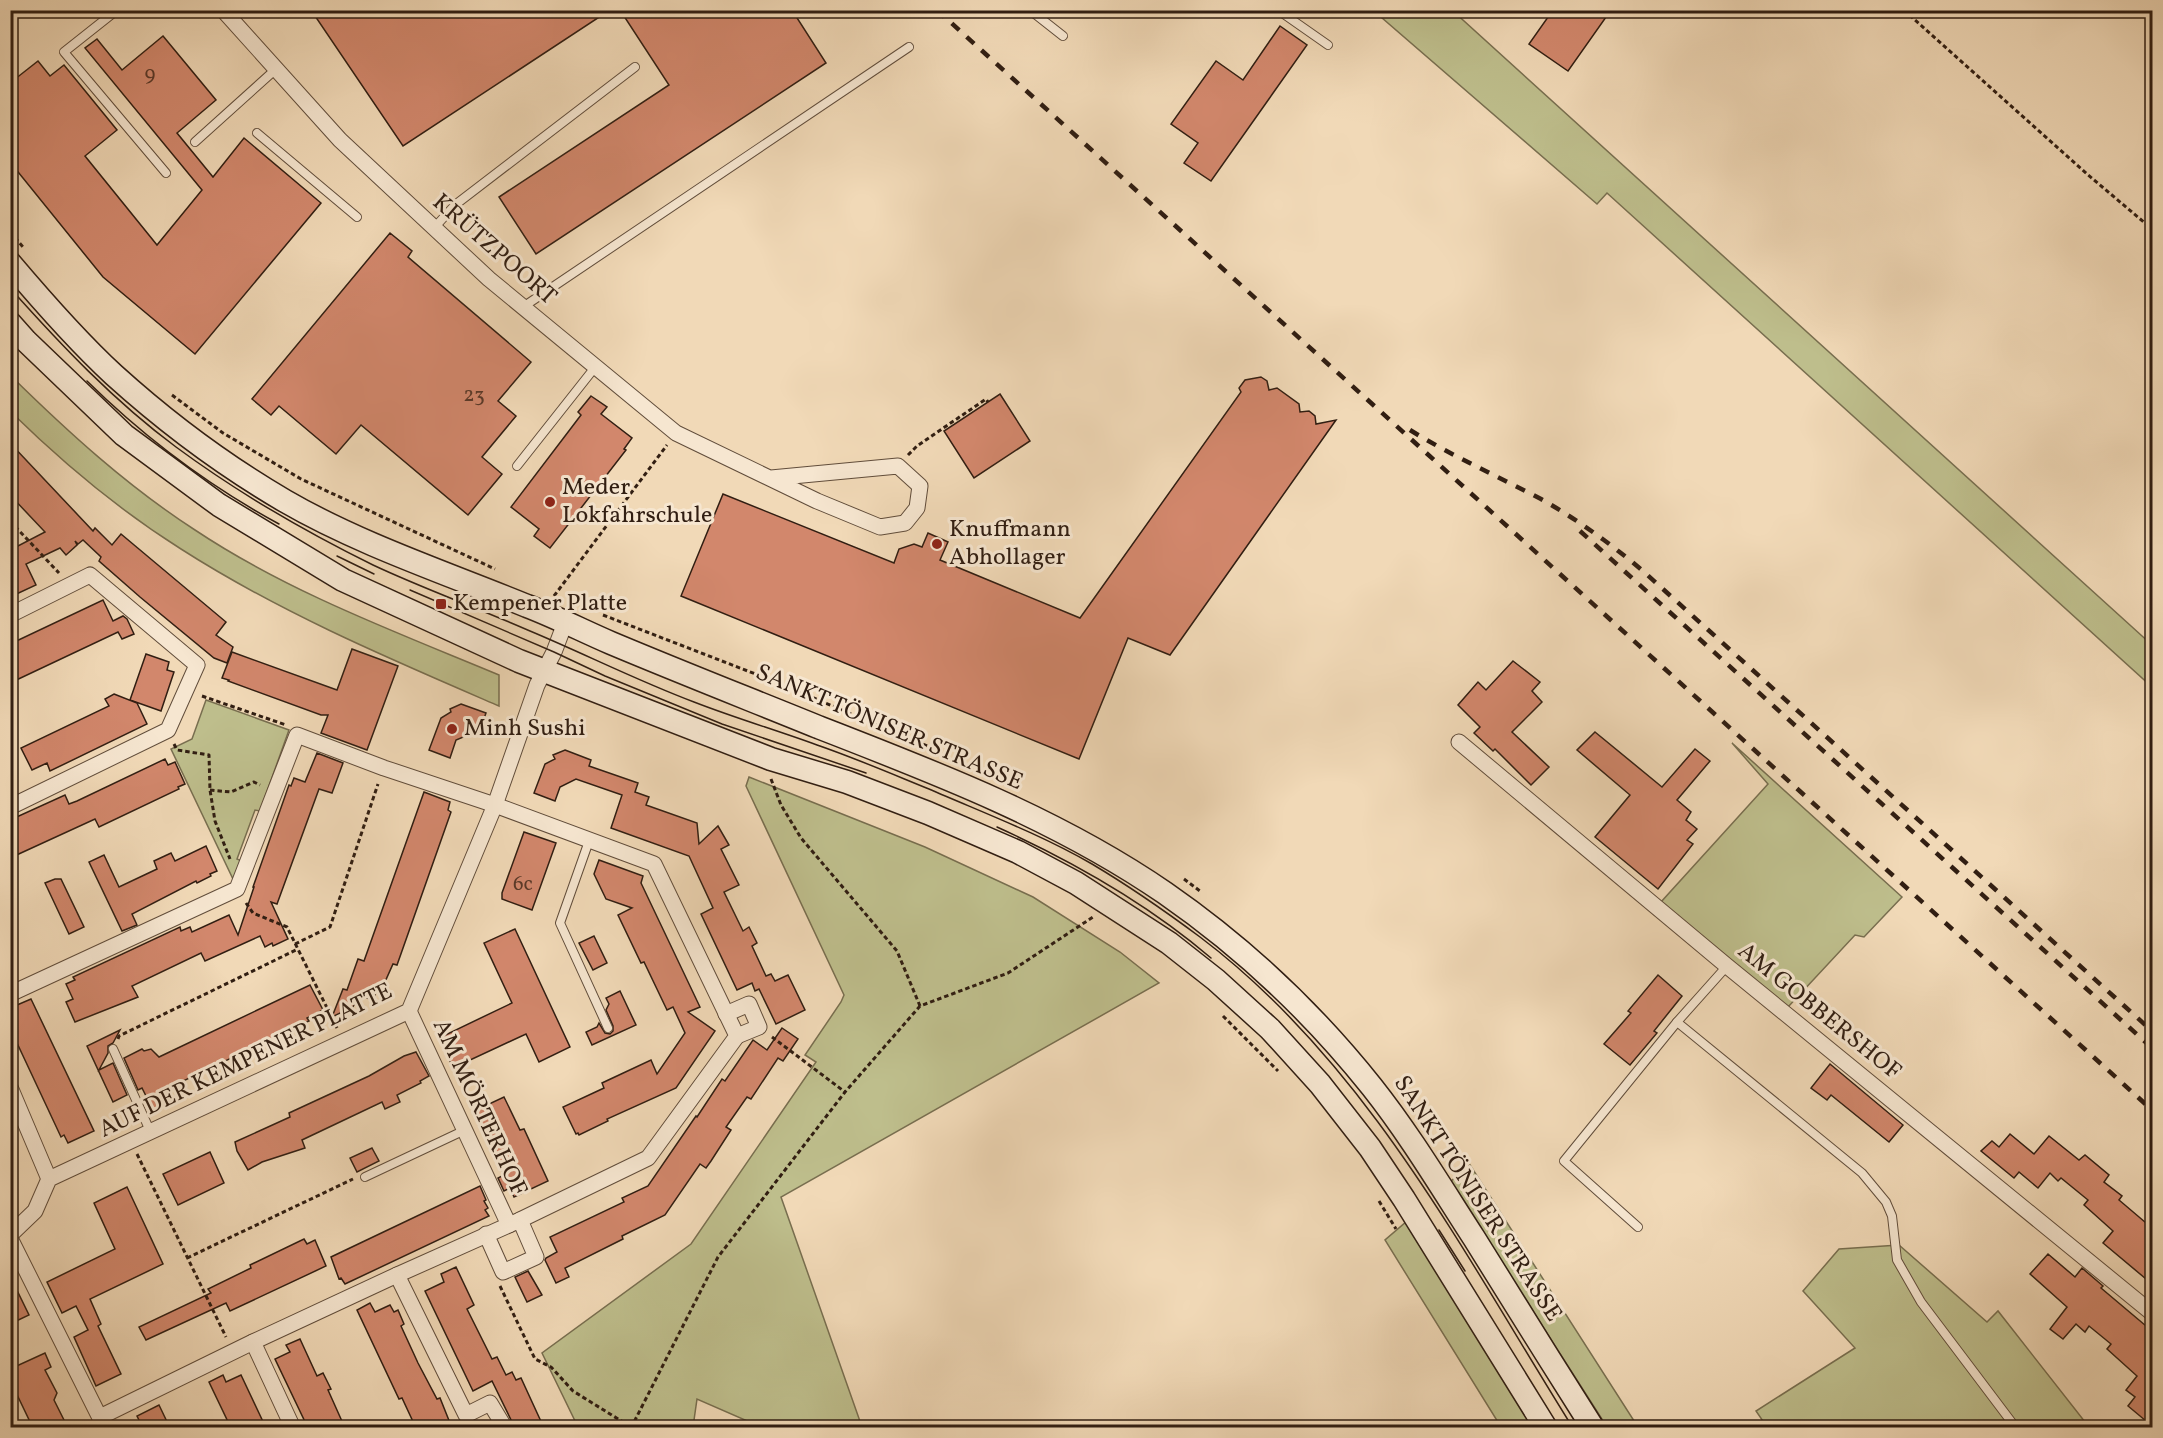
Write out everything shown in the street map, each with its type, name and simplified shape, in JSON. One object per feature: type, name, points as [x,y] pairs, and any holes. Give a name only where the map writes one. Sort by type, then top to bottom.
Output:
[{"type":"main road","name":"SANKT TÖNISER STRASSE","points":[[10,263],[59,320],[112,374],[168,420],[243,474],[286,501],[330,524],[1039,820],[1128,869],[1167,895],[1264,971],[1302,1008],[1373,1088],[1434,1175],[1593,1428]]},
{"type":"main road","points":[[10,323],[124,435],[219,505],[343,580],[509,657],[760,755],[848,782],[1018,852],[1107,902],[1169,943],[1216,980],[1270,1029],[1320,1084],[1370,1148],[1546,1428]]},
{"type":"street","name":"KRÜTZPOORT","points":[[223,10],[340,140],[434,228],[489,279],[676,433],[817,501],[880,527],[905,523],[917,508],[920,486],[898,466]]},
{"type":"street","points":[[771,478],[898,466]]},
{"type":"street","points":[[10,615],[90,575],[197,665],[168,730],[12,802]]},
{"type":"street","name":"AUF DER KEMPENER PLATTE","points":[[49,1179],[409,1011],[495,805],[537,685],[565,623]]},
{"type":"street","points":[[10,994],[239,884],[297,735],[654,864],[726,1014],[737,1036],[759,1027],[749,1004],[726,1014]]},
{"type":"street","name":"AM GOBBERSHOF","points":[[1459,742],[1727,966],[2152,1313]]},
{"type":"street","name":"AM MÖRTERHOF","points":[[409,1011],[465,1130],[514,1223],[536,1257],[503,1272],[486,1234]]},
{"type":"street","name":"AM MÖRTERHOF","points":[[10,1236],[102,1422],[233,1351],[514,1223],[648,1158],[737,1036]]},
{"type":"street","points":[[10,1236],[35,1211],[49,1179],[11,1090]]},
{"type":"street","points":[[397,1275],[466,1415],[490,1403],[505,1428]]},
{"type":"street","points":[[253,1342],[293,1428]]},
{"type":"lane","points":[[117,10],[64,51],[166,173]]},
{"type":"lane","points":[[1030,10],[1063,36]]},
{"type":"lane","points":[[1278,10],[1328,45]]},
{"type":"lane","points":[[523,307],[909,47]]},
{"type":"lane","points":[[434,228],[455,205],[635,67]]},
{"type":"lane","points":[[195,142],[276,69]]},
{"type":"lane","points":[[257,134],[357,217]]},
{"type":"lane","points":[[517,466],[596,366]]},
{"type":"lane","points":[[589,841],[560,923],[608,1028]]},
{"type":"lane","points":[[1638,1227],[1564,1161],[1677,1022],[1727,966]]},
{"type":"lane","points":[[1677,1022],[1862,1173],[1886,1202],[1892,1216],[1897,1260],[1921,1302],[2016,1428]]},
{"type":"lane","points":[[113,1049],[151,1133]]},
{"type":"lane","points":[[365,1177],[465,1130]]},
{"type":"path","points":[[1904,10],[2152,229]]},
{"type":"path","points":[[898,466],[917,446],[986,399],[988,402]]},
{"type":"path","points":[[541,612],[676,433]]},
{"type":"path","points":[[10,521],[71,585]]},
{"type":"path","points":[[186,690],[292,727],[297,735]]},
{"type":"path","points":[[168,730],[177,750],[209,755],[210,790],[215,821],[239,884],[253,913],[287,927],[344,1041]]},
{"type":"path","points":[[296,944],[330,927],[384,768]]},
{"type":"path","points":[[781,781],[771,777],[781,805],[801,838],[897,951],[920,1006]]},
{"type":"path","points":[[210,790],[231,792],[254,782],[275,791]]},
{"type":"path","points":[[495,1254],[491,1269],[535,1359],[551,1367],[573,1391],[631,1427],[718,1257],[845,1092],[920,1006],[1008,973],[1096,914],[1107,902]]},
{"type":"path","points":[[113,1049],[119,1036],[298,949]]},
{"type":"path","points":[[1219,1012],[1285,1078]]},
{"type":"path","points":[[759,1027],[845,1092]]},
{"type":"path","points":[[131,1142],[233,1351]]},
{"type":"path","points":[[187,1258],[357,1177],[365,1177]]},
{"type":"path","points":[[1377,1198],[1402,1238]]},
{"type":"green space","points":[[1374,11],[1453,11],[2152,645],[2152,687],[1607,193],[1597,204]]},
{"type":"green space","points":[[10,375],[122,477],[195,530],[267,573],[305,592],[382,627],[499,675],[499,706],[377,653],[297,614],[219,572],[158,534],[92,485],[11,412]]},
{"type":"green space","points":[[206,700],[289,730],[260,811],[255,810],[237,859],[242,861],[233,879],[171,749],[192,739]]},
{"type":"green space","points":[[1732,743],[1902,897],[1864,937],[1855,935],[1788,1007],[1661,902],[1768,784]]},
{"type":"green space","points":[[749,777],[925,847],[1033,897],[1120,952],[1159,983],[781,1197],[862,1427],[761,1427],[697,1399],[693,1427],[578,1427],[542,1353],[691,1244],[816,1062],[805,1055],[844,995],[746,786]]},
{"type":"green space","points":[[1470,1165],[1638,1427],[1607,1427],[1450,1182]]},
{"type":"green space","points":[[1406,1222],[1535,1427],[1501,1427],[1385,1240]]},
{"type":"green space","points":[[1899,1245],[1987,1322],[1998,1311],[2089,1427],[1767,1427],[1756,1411],[1855,1348],[1803,1291],[1839,1249]]},
{"type":"building","points":[[311,10],[610,10],[403,146]]},
{"type":"building","points":[[620,10],[792,10],[826,63],[536,254],[499,197],[669,85]]},
{"type":"building","points":[[1553,10],[1611,10],[1568,71],[1529,44]]},
{"type":"building","points":[[1280,26],[1307,45],[1211,181],[1184,163],[1198,143],[1171,124],[1216,61],[1243,80]]},
{"type":"building","points":[[163,36],[216,100],[177,133],[213,177],[244,138],[321,203],[195,354],[103,277],[10,162],[10,83],[38,61],[50,76],[64,65],[117,130],[85,156],[157,245],[202,190],[85,48],[97,39],[122,70]]},
{"type":"building","points":[[390,233],[412,251],[408,257],[531,362],[498,401],[516,416],[482,457],[502,474],[468,515],[361,425],[336,454],[279,406],[271,415],[252,399]]},
{"type":"building","points":[[1261,377],[1267,381],[1269,390],[1277,388],[1299,404],[1300,412],[1309,411],[1315,416],[1316,424],[1336,420],[1170,655],[1128,638],[1079,759],[681,596],[723,494],[894,563],[899,549],[914,544],[922,547],[928,533],[948,542],[940,560],[1080,618],[1241,392],[1239,388],[1245,380]]},
{"type":"building","points":[[1000,394],[1030,441],[974,478],[944,431]]},
{"type":"building","points":[[591,396],[607,407],[601,414],[632,438],[624,449],[626,450],[550,548],[534,536],[539,529],[511,507],[581,415],[578,412]]},
{"type":"building","points":[[10,443],[93,531],[95,528],[112,545],[121,534],[226,622],[216,635],[233,647],[227,663],[214,658],[140,597],[99,561],[101,557],[83,540],[78,544],[75,541],[77,545],[66,555],[60,548],[26,564],[36,585],[10,597],[10,531],[18,546],[45,532],[10,495]]},
{"type":"building","points":[[103,600],[113,621],[123,616],[127,619],[134,634],[122,639],[118,632],[10,683],[10,644]]},
{"type":"building","points":[[352,649],[398,666],[367,750],[321,733],[328,715],[321,715],[222,678],[232,652],[337,690]]},
{"type":"building","points":[[146,654],[169,662],[167,670],[174,672],[161,711],[130,700]]},
{"type":"building","points":[[1513,661],[1540,682],[1532,691],[1542,702],[1512,732],[1549,767],[1531,785],[1495,749],[1493,751],[1474,733],[1480,727],[1458,705],[1478,682],[1486,690]]},
{"type":"building","points":[[114,694],[137,703],[147,724],[50,771],[47,763],[32,770],[21,748],[109,706],[105,699]]},
{"type":"building","points":[[461,704],[486,713],[480,730],[456,740],[450,758],[429,750],[441,718],[451,712],[450,709]]},
{"type":"building","points":[[1595,732],[1662,787],[1695,749],[1710,761],[1677,800],[1691,812],[1686,820],[1697,829],[1687,840],[1693,844],[1658,889],[1595,837],[1630,795],[1577,750]]},
{"type":"building","points":[[565,750],[591,760],[589,766],[638,783],[635,792],[649,797],[646,805],[697,823],[699,844],[718,826],[729,845],[721,849],[739,885],[724,892],[743,931],[749,927],[757,943],[752,946],[766,976],[771,974],[775,981],[788,975],[805,1010],[776,1024],[759,989],[755,991],[752,983],[737,990],[701,914],[713,908],[689,856],[611,828],[622,795],[576,779],[560,787],[555,801],[534,793],[545,764],[555,759],[553,755]]},
{"type":"building","points":[[317,753],[343,763],[332,793],[319,789],[277,904],[271,902],[288,939],[265,947],[260,936],[205,961],[201,953],[132,986],[138,997],[75,1022],[66,1002],[73,999],[66,984],[75,980],[73,977],[180,927],[181,931],[190,927],[192,932],[229,915],[238,935],[289,785],[291,786],[294,778],[305,782]]},
{"type":"building","points":[[165,759],[168,765],[175,762],[185,784],[178,787],[179,789],[99,827],[95,819],[10,858],[10,820],[65,795],[69,804],[77,801]]},
{"type":"building","points":[[424,792],[450,802],[448,810],[451,812],[397,965],[393,964],[380,993],[376,992],[373,1000],[358,995],[353,1007],[332,1017],[343,989],[347,990],[358,959],[364,961]]},
{"type":"building","points":[[524,832],[556,843],[532,910],[502,899],[502,893]]},
{"type":"building","points":[[206,846],[217,871],[132,914],[137,925],[122,931],[89,862],[104,855],[119,887],[157,869],[154,861],[171,853],[175,861]]},
{"type":"building","points":[[599,860],[643,876],[641,883],[700,1007],[688,1012],[715,1031],[676,1088],[607,1119],[608,1121],[579,1135],[576,1134],[563,1107],[604,1088],[602,1083],[651,1060],[657,1074],[685,1033],[673,1007],[667,1010],[618,915],[632,908],[606,899],[594,874]]},
{"type":"building","points":[[61,879],[84,927],[69,934],[45,883]]},
{"type":"building","points":[[515,929],[570,1047],[539,1062],[526,1034],[453,1068],[439,1038],[512,1003],[484,943]]},
{"type":"building","points":[[594,936],[607,963],[593,970],[579,943]]},
{"type":"building","points":[[1658,975],[1682,996],[1654,1031],[1657,1033],[1630,1065],[1604,1044],[1631,1013],[1628,1011]]},
{"type":"building","points":[[310,985],[323,1010],[307,1018],[309,1021],[162,1091],[168,1103],[153,1110],[142,1088],[138,1090],[124,1058],[142,1049],[144,1051],[151,1049],[159,1057]]},
{"type":"building","points":[[620,991],[636,1025],[592,1045],[586,1032],[597,1027],[599,1023],[605,1033],[610,1034],[613,1031],[606,1010],[609,1004],[606,998]]},
{"type":"building","points":[[31,999],[94,1131],[68,1143],[64,1135],[61,1137],[10,1028],[10,1008]]},
{"type":"building","points":[[782,1028],[798,1039],[783,1061],[778,1058],[751,1099],[747,1097],[726,1127],[731,1130],[711,1161],[706,1168],[700,1164],[665,1215],[565,1268],[569,1277],[556,1283],[545,1260],[557,1252],[550,1237],[624,1202],[622,1198],[648,1186],[722,1079],[725,1081],[753,1040],[767,1050]]},
{"type":"building","points":[[120,1030],[113,1043],[108,1046],[108,1053],[99,1070],[113,1063],[127,1095],[113,1102],[87,1046]]},
{"type":"building","points":[[416,1052],[429,1076],[420,1081],[421,1083],[397,1095],[400,1102],[385,1109],[382,1102],[302,1140],[305,1148],[262,1162],[248,1170],[237,1151],[235,1142],[290,1117],[289,1113]]},
{"type":"building","points":[[1830,1064],[1903,1125],[1889,1142],[1831,1095],[1827,1100],[1811,1088]]},
{"type":"building","points":[[504,1097],[520,1130],[524,1129],[548,1181],[514,1197],[510,1188],[504,1191],[498,1178],[504,1175],[474,1111]]},
{"type":"building","points":[[2010,1134],[2034,1154],[2049,1136],[2079,1160],[2085,1155],[2109,1175],[2104,1182],[2122,1196],[2119,1200],[2152,1228],[2152,1284],[2103,1243],[2113,1231],[2084,1205],[2088,1200],[2061,1178],[2058,1181],[2050,1173],[2038,1188],[2019,1172],[2014,1178],[1981,1151],[1992,1141],[1999,1147]]},
{"type":"building","points":[[372,1148],[379,1161],[357,1172],[350,1158]]},
{"type":"building","points":[[210,1152],[224,1183],[178,1205],[163,1174]]},
{"type":"building","points":[[480,1186],[488,1208],[485,1210],[489,1216],[345,1284],[341,1278],[339,1279],[331,1257]]},
{"type":"building","points":[[127,1187],[163,1264],[90,1299],[101,1324],[98,1326],[121,1374],[96,1386],[74,1337],[88,1330],[76,1306],[62,1313],[47,1282],[115,1249],[94,1203]]},
{"type":"building","points":[[304,1239],[307,1244],[315,1240],[326,1266],[230,1311],[226,1303],[146,1340],[139,1327],[211,1293],[208,1289],[251,1268],[250,1265]]},
{"type":"building","points":[[2048,1254],[2075,1277],[2082,1268],[2103,1286],[2101,1288],[2152,1331],[2152,1426],[2128,1406],[2135,1397],[2126,1390],[2137,1376],[2107,1349],[2111,1344],[2089,1326],[2085,1332],[2076,1324],[2063,1339],[2050,1329],[2067,1307],[2030,1274]]},
{"type":"building","points":[[456,1267],[474,1305],[467,1309],[492,1359],[497,1357],[506,1375],[512,1372],[516,1380],[521,1378],[544,1428],[515,1428],[492,1381],[473,1391],[425,1291],[444,1282],[441,1274]]},
{"type":"building","points":[[528,1271],[542,1295],[527,1302],[515,1277]]},
{"type":"building","points":[[10,1276],[29,1315],[10,1324]]},
{"type":"building","points":[[370,1303],[375,1312],[390,1305],[394,1312],[398,1310],[404,1324],[401,1326],[437,1399],[440,1398],[452,1428],[416,1428],[402,1398],[399,1399],[357,1310]]},
{"type":"building","points":[[300,1339],[317,1376],[323,1373],[345,1428],[308,1428],[275,1359],[290,1352],[286,1345]]},
{"type":"building","points":[[45,1353],[51,1367],[45,1370],[57,1393],[54,1400],[68,1428],[33,1428],[10,1380],[10,1369]]},
{"type":"building","points":[[223,1375],[226,1382],[241,1375],[266,1428],[231,1428],[209,1382]]},
{"type":"building","points":[[159,1405],[170,1428],[143,1428],[137,1416]]},
{"type":"tram line","points":[[10,288],[89,372],[153,429],[223,480],[322,539],[392,574],[673,694],[859,761],[1032,833],[1106,872],[1187,927],[1260,987],[1313,1042],[1363,1102],[1451,1229],[1573,1428]]},
{"type":"tram line","points":[[87,381],[131,422],[178,459],[227,494],[279,524]]},
{"type":"tram line","points":[[337,556],[374,574]]},
{"type":"tram line","points":[[410,590],[605,676],[722,724],[866,773]]},
{"type":"tram line","points":[[997,827],[1053,854],[1108,885],[1162,920],[1211,958]]},
{"type":"tram line","points":[[1439,1230],[1465,1271]]},
{"type":"railway","points":[[937,10],[2152,1110]]},
{"type":"railway","points":[[1410,430],[1555,507],[1631,561],[2152,1031]]},
{"type":"railway","points":[[1580,531],[2152,1048]]},
{"type":"place","name":"Meder Lokfahrschule","points":[[550,502]]},
{"type":"place","name":"Knuffmann Abhollager","points":[[937,544]]},
{"type":"place","name":"Kempener Platte","points":[[441,604]]},
{"type":"place","name":"Minh Sushi","points":[[452,729]]}]
